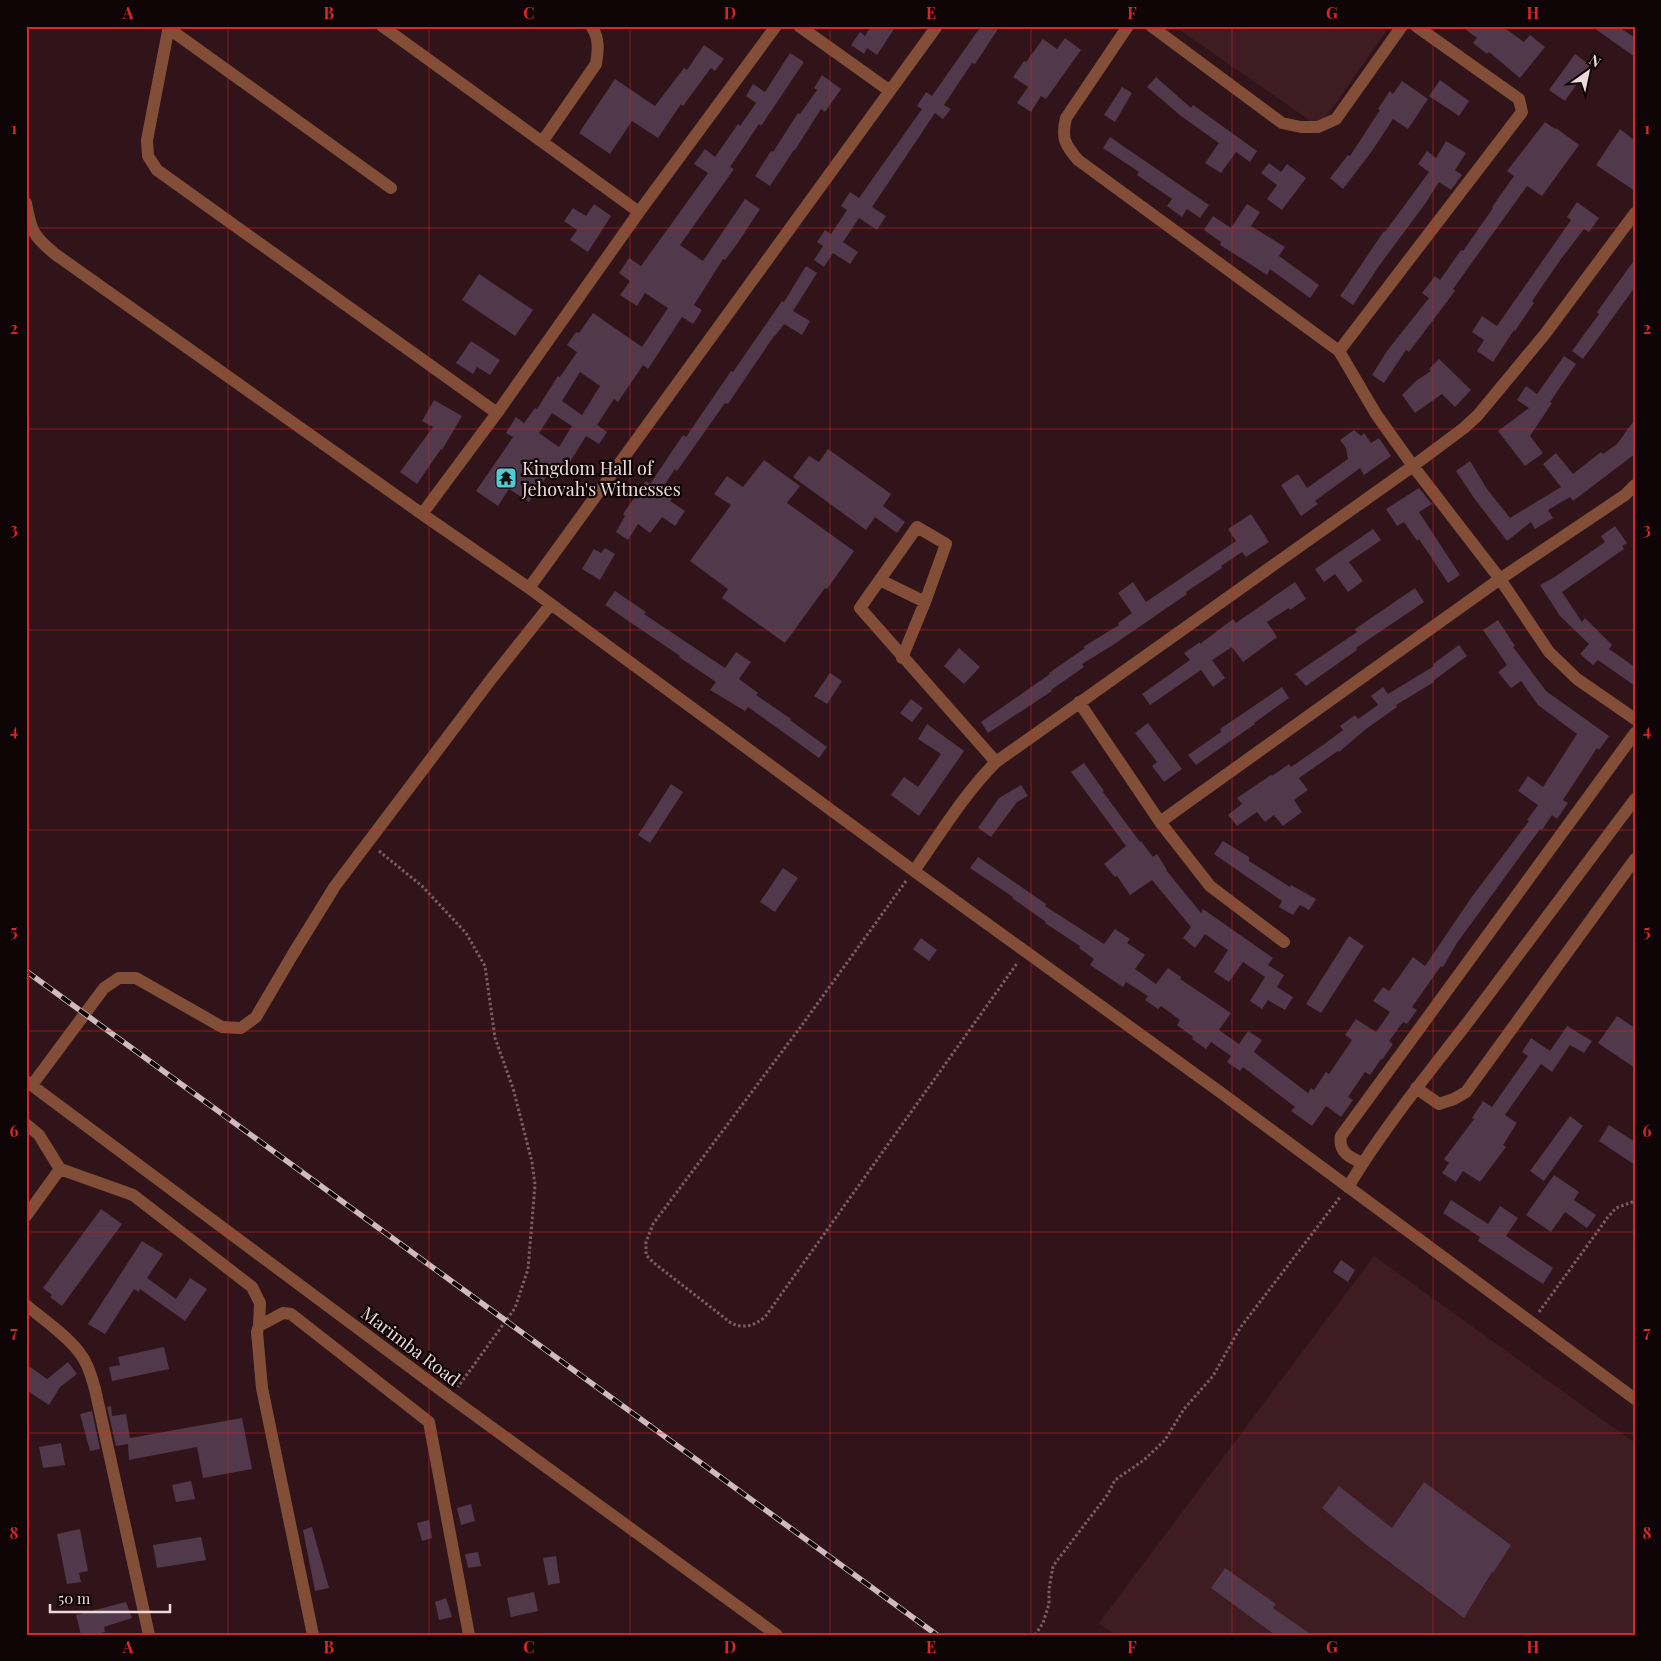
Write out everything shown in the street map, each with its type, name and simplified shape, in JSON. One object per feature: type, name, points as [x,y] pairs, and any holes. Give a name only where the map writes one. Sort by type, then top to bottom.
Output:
[{"type":"street","points":[[382,26],[638,212]]},
{"type":"street","points":[[542,142],[596,64],[598,40],[591,26]]},
{"type":"street","points":[[422,514],[497,413],[638,212],[776,26]]},
{"type":"street","points":[[799,26],[890,91]]},
{"type":"street","points":[[529,588],[938,26]]},
{"type":"street","points":[[1128,26],[1066,118],[1063,132],[1068,149],[1078,160],[1339,352],[1376,414],[1500,580],[1549,652],[1577,679],[1635,719]]},
{"type":"street","points":[[1152,26],[1282,122],[1301,128],[1318,127],[1336,119],[1402,26]]},
{"type":"street","points":[[1339,352],[1522,112],[1519,99],[1416,26]]},
{"type":"street","points":[[391,188],[169,27],[147,140],[148,156],[157,170],[497,413]]},
{"type":"street","points":[[26,203],[30,225],[38,240],[55,254],[529,588],[1635,1399]]},
{"type":"street","points":[[914,871],[984,773],[996,762],[1464,428],[1478,415],[1545,334],[1635,213]]},
{"type":"street","points":[[1160,822],[1500,580],[1625,495],[1635,485]]},
{"type":"street","points":[[902,658],[946,544],[917,528],[860,608],[902,658],[996,762]]},
{"type":"street","points":[[880,580],[925,602]]},
{"type":"street","points":[[29,1083],[104,988],[120,978],[136,978],[222,1027],[241,1028],[256,1017],[336,886],[487,685],[551,604]]},
{"type":"street","points":[[1079,702],[1160,822],[1210,886],[1284,942]]},
{"type":"street","points":[[1362,1163],[1350,1158],[1343,1151],[1340,1143],[1341,1136],[1635,732]]},
{"type":"street","points":[[1348,1187],[1362,1163],[1416,1088],[1534,935],[1635,799]]},
{"type":"street","points":[[1416,1088],[1439,1104],[1454,1099],[1466,1092],[1635,859]]},
{"type":"street","name":"Marimba Road","points":[[29,1083],[450,1397],[777,1635]]},
{"type":"street","points":[[26,1124],[39,1135],[60,1169],[133,1195],[252,1287],[260,1303],[257,1332],[262,1388],[313,1635]]},
{"type":"street","points":[[26,1216],[60,1169]]},
{"type":"street","points":[[26,1305],[68,1340],[80,1353],[89,1369],[95,1388],[149,1635]]},
{"type":"street","points":[[258,1326],[283,1314],[291,1314],[429,1422],[469,1635]]},
{"type":"path","points":[[368,842],[422,886],[460,926],[485,966],[496,1038],[513,1088],[532,1162],[535,1185],[528,1269],[511,1314],[450,1397]]},
{"type":"path","points":[[914,871],[653,1224],[646,1242],[646,1254],[654,1263],[731,1323],[740,1327],[749,1326],[765,1317],[1026,952]]},
{"type":"path","points":[[1035,1635],[1043,1623],[1049,1604],[1049,1589],[1053,1566],[1108,1494],[1115,1480],[1144,1460],[1165,1440],[1184,1409],[1213,1376],[1240,1328],[1348,1187]]},
{"type":"path","points":[[1531,1323],[1608,1217],[1616,1208],[1635,1202]]},
{"type":"shaded area","points":[[1174,26],[1390,26],[1319,127]]},
{"type":"shaded area","points":[[1374,1256],[1635,1443],[1635,1635],[1115,1635],[1099,1623]]},
{"type":"building","points":[[871,26],[896,26],[877,55],[867,48],[864,54],[851,45],[860,32],[865,36]]},
{"type":"building","points":[[981,26],[1000,26],[975,64],[972,63],[944,105],[951,109],[943,119],[935,113],[872,207],[886,216],[877,230],[859,218],[843,242],[858,252],[850,264],[833,253],[824,267],[814,260],[823,246],[817,242],[825,230],[831,234],[847,210],[841,206],[850,192],[859,198],[922,109],[917,106],[926,92],[932,96]]},
{"type":"building","points":[[1461,26],[1502,26],[1524,42],[1530,35],[1545,47],[1520,78],[1489,52],[1487,54],[1473,43],[1477,38]]},
{"type":"building","points":[[1591,26],[1618,26],[1635,38],[1635,57]]},
{"type":"building","points":[[1065,38],[1081,50],[1046,99],[1041,96],[1031,112],[1017,103],[1028,87],[1013,77],[1043,39],[1057,49]]},
{"type":"building","points":[[704,45],[724,59],[715,71],[711,68],[683,106],[681,104],[658,138],[632,121],[610,154],[579,133],[615,79],[655,106],[684,68],[687,70]]},
{"type":"building","points":[[790,53],[804,62],[761,126],[759,124],[730,167],[734,169],[680,245],[703,261],[745,199],[760,209],[737,244],[725,260],[723,259],[694,305],[702,310],[693,324],[682,317],[648,369],[643,365],[618,402],[614,399],[597,425],[607,432],[599,444],[586,436],[565,470],[555,464],[529,502],[509,489],[498,506],[476,491],[513,437],[506,433],[516,417],[524,423],[535,408],[537,409],[558,376],[560,377],[577,352],[567,345],[576,332],[579,333],[593,313],[642,347],[668,308],[645,293],[637,306],[620,295],[630,281],[619,273],[629,258],[641,266],[708,173],[694,164],[705,149],[715,157],[738,124],[740,126],[756,103],[746,96],[753,84],[765,92]],"holes":[[[580,372],[600,386],[582,415],[562,401]],[[552,413],[572,426],[559,447],[539,433]]]},
{"type":"building","points":[[1575,54],[1590,65],[1565,101],[1549,90]]},
{"type":"building","points":[[822,75],[841,89],[825,112],[821,109],[770,186],[755,176],[798,113],[800,114],[817,90],[814,88]]},
{"type":"building","points":[[1156,77],[1191,108],[1193,105],[1257,151],[1250,162],[1236,152],[1221,173],[1205,163],[1219,143],[1181,116],[1147,87]]},
{"type":"building","points":[[1440,80],[1469,101],[1459,116],[1429,96]]},
{"type":"building","points":[[1402,81],[1428,99],[1408,129],[1393,119],[1372,151],[1343,189],[1330,178],[1348,155],[1350,156],[1390,91],[1393,94]]},
{"type":"building","points":[[1122,87],[1132,93],[1115,122],[1104,115]]},
{"type":"building","points":[[1545,122],[1579,145],[1542,196],[1527,186],[1453,289],[1455,291],[1409,352],[1406,350],[1384,383],[1372,375],[1387,351],[1429,298],[1422,293],[1435,276],[1440,280],[1461,250],[1463,251],[1514,176],[1507,171]]},
{"type":"building","points":[[1620,129],[1635,141],[1635,191],[1596,165]]},
{"type":"building","points":[[1110,137],[1209,205],[1200,218],[1187,209],[1182,217],[1167,206],[1172,199],[1137,175],[1139,172],[1103,148]]},
{"type":"building","points":[[1446,141],[1466,153],[1455,170],[1462,175],[1451,190],[1439,182],[1353,305],[1340,296],[1384,231],[1429,172],[1418,164],[1427,151],[1436,158]]},
{"type":"building","points":[[1269,163],[1281,172],[1287,164],[1306,178],[1282,210],[1267,199],[1277,185],[1261,173]]},
{"type":"building","points":[[1577,202],[1599,218],[1589,232],[1584,229],[1561,259],[1532,301],[1534,303],[1493,362],[1477,351],[1484,340],[1472,332],[1482,316],[1497,326],[1571,220],[1567,217]]},
{"type":"building","points":[[594,204],[611,216],[588,252],[570,240],[577,230],[564,221],[573,208],[586,216]]},
{"type":"building","points":[[1247,204],[1260,212],[1251,226],[1285,247],[1279,256],[1319,285],[1310,298],[1270,269],[1267,275],[1220,245],[1221,242],[1204,230],[1213,216],[1231,228]]},
{"type":"building","points":[[1635,259],[1635,287],[1583,359],[1572,351]]},
{"type":"building","points":[[806,266],[817,273],[793,311],[810,321],[802,335],[784,324],[728,404],[725,403],[677,471],[675,469],[660,491],[672,499],[670,501],[685,511],[675,526],[662,517],[650,533],[638,524],[628,540],[616,532],[625,516],[623,514],[646,481],[650,484],[683,435],[686,437],[731,371],[733,372],[782,301],[784,302]]},
{"type":"building","points":[[479,274],[533,310],[515,336],[462,300]]},
{"type":"building","points":[[471,341],[500,360],[490,375],[477,367],[473,374],[456,363]]},
{"type":"building","points":[[1564,356],[1576,364],[1530,436],[1543,453],[1525,466],[1498,431],[1529,408],[1517,400],[1526,386],[1537,394]]},
{"type":"building","points":[[1439,359],[1471,390],[1455,407],[1442,394],[1415,413],[1402,395],[1416,381],[1431,371],[1429,369]]},
{"type":"building","points":[[434,400],[462,416],[442,450],[417,484],[400,472],[433,427],[422,421]]},
{"type":"building","points":[[1635,419],[1635,454],[1573,501],[1570,497],[1548,510],[1553,518],[1535,529],[1531,522],[1507,541],[1456,471],[1470,461],[1487,489],[1510,518],[1561,487],[1543,464],[1556,453],[1573,474],[1601,452],[1603,454],[1617,444]]},
{"type":"building","points":[[1354,430],[1361,436],[1364,433],[1371,443],[1379,438],[1391,456],[1364,475],[1360,468],[1315,501],[1318,504],[1301,516],[1281,485],[1298,474],[1307,488],[1348,459],[1346,448],[1340,440]]},
{"type":"building","points":[[828,449],[891,494],[883,506],[905,522],[897,533],[875,517],[866,530],[793,477],[809,456],[819,462]]},
{"type":"building","points":[[764,460],[800,486],[787,503],[854,551],[785,643],[722,598],[728,589],[690,561],[731,505],[714,494],[727,476],[743,487]]},
{"type":"building","points":[[1419,488],[1432,504],[1419,512],[1460,575],[1448,583],[1419,539],[1417,541],[1404,522],[1397,526],[1386,509]]},
{"type":"building","points":[[1251,514],[1269,542],[1246,557],[1242,552],[1221,566],[1222,568],[1186,592],[1187,594],[1082,664],[1084,667],[1052,691],[988,733],[981,722],[1085,648],[1083,647],[1119,625],[1118,623],[1132,613],[1118,593],[1133,582],[1146,602],[1236,541],[1228,529]]},
{"type":"building","points":[[1615,526],[1627,543],[1622,546],[1624,549],[1562,592],[1582,622],[1585,618],[1612,645],[1609,649],[1635,667],[1635,686],[1598,660],[1593,665],[1580,654],[1589,644],[1560,616],[1540,585],[1605,542],[1601,536]]},
{"type":"building","points":[[1373,529],[1381,540],[1349,562],[1363,581],[1348,592],[1335,574],[1324,582],[1315,569]]},
{"type":"building","points":[[605,548],[615,554],[600,580],[582,569],[594,549],[601,553]]},
{"type":"building","points":[[1295,582],[1306,599],[1267,622],[1277,637],[1243,662],[1232,647],[1212,660],[1225,678],[1213,687],[1201,670],[1150,705],[1142,694],[1190,660],[1184,653],[1200,642],[1200,644],[1233,619],[1236,623]]},
{"type":"building","points":[[1415,588],[1424,602],[1356,648],[1357,650],[1306,686],[1295,674],[1357,632],[1355,629]]},
{"type":"building","points":[[615,591],[646,612],[644,614],[725,668],[736,652],[751,662],[739,679],[758,693],[756,695],[827,747],[819,758],[748,707],[745,711],[710,690],[716,682],[605,605]]},
{"type":"building","points":[[1498,620],[1515,646],[1513,647],[1546,691],[1609,736],[1599,750],[1597,748],[1563,800],[1568,803],[1557,819],[1552,815],[1542,830],[1540,829],[1457,943],[1443,967],[1441,966],[1412,1007],[1417,1010],[1407,1024],[1403,1022],[1389,1041],[1393,1044],[1382,1060],[1370,1075],[1365,1072],[1348,1097],[1353,1100],[1341,1117],[1326,1106],[1312,1126],[1291,1111],[1295,1107],[1243,1067],[1240,1071],[1227,1062],[1231,1056],[1211,1042],[1206,1049],[1192,1039],[1193,1037],[1177,1025],[1180,1020],[1161,1006],[1158,1009],[1145,1000],[1148,996],[1126,982],[1123,987],[1090,965],[1094,959],[1079,948],[1080,946],[970,868],[978,857],[1046,904],[1045,906],[1104,944],[1115,929],[1130,939],[1127,943],[1145,955],[1135,969],[1156,984],[1168,968],[1181,977],[1180,979],[1231,1013],[1219,1030],[1239,1044],[1248,1031],[1262,1040],[1254,1052],[1308,1093],[1311,1088],[1314,1090],[1326,1072],[1329,1074],[1352,1040],[1345,1035],[1356,1019],[1376,1032],[1390,1012],[1373,1001],[1383,987],[1389,991],[1413,957],[1425,966],[1471,898],[1529,821],[1527,820],[1538,805],[1518,791],[1528,776],[1543,787],[1577,734],[1538,705],[1521,681],[1511,688],[1498,672],[1507,665],[1483,630]]},
{"type":"building","points":[[1459,645],[1467,656],[1434,682],[1396,705],[1397,707],[1366,729],[1339,752],[1299,778],[1308,790],[1294,800],[1302,812],[1283,826],[1274,815],[1265,822],[1257,812],[1237,826],[1228,815],[1242,804],[1237,798],[1289,764],[1291,767],[1323,745],[1343,730],[1340,726],[1355,715],[1358,719],[1378,705],[1371,696],[1383,687],[1388,694],[1434,666],[1433,664]]},
{"type":"building","points":[[959,648],[980,667],[964,684],[944,666]]},
{"type":"building","points":[[830,673],[842,681],[827,704],[814,696]]},
{"type":"building","points":[[1282,687],[1289,698],[1196,765],[1188,755],[1221,732],[1220,729]]},
{"type":"building","points":[[911,699],[923,708],[912,722],[900,713]]},
{"type":"building","points":[[1148,723],[1182,769],[1164,782],[1152,766],[1157,762],[1135,733]]},
{"type":"building","points":[[927,724],[964,751],[919,816],[891,795],[904,777],[918,787],[941,754],[918,739]]},
{"type":"building","points":[[1084,763],[1140,842],[1153,857],[1157,854],[1166,870],[1201,913],[1203,909],[1273,958],[1268,965],[1284,975],[1277,987],[1293,997],[1285,1010],[1268,1000],[1262,1009],[1250,1001],[1265,977],[1243,962],[1229,982],[1214,972],[1228,950],[1205,934],[1195,948],[1183,938],[1191,927],[1152,880],[1130,895],[1117,876],[1115,877],[1104,864],[1126,846],[1071,772]]},
{"type":"building","points":[[671,784],[683,792],[650,843],[638,835]]},
{"type":"building","points":[[1021,785],[1028,796],[1017,802],[991,837],[978,828],[999,798]]},
{"type":"building","points":[[1223,841],[1249,857],[1249,861],[1290,887],[1291,885],[1316,899],[1309,910],[1300,905],[1293,915],[1279,907],[1282,901],[1214,854]]},
{"type":"building","points":[[783,868],[798,878],[775,912],[760,902]]},
{"type":"building","points":[[1349,936],[1364,946],[1321,1013],[1306,1004]]},
{"type":"building","points":[[921,938],[937,950],[929,961],[913,949]]},
{"type":"building","points":[[1617,1016],[1635,1028],[1635,1068],[1598,1043]]},
{"type":"building","points":[[1567,1026],[1592,1041],[1584,1053],[1570,1045],[1552,1072],[1541,1064],[1505,1115],[1517,1123],[1503,1145],[1506,1147],[1480,1182],[1463,1171],[1456,1182],[1442,1173],[1449,1163],[1444,1159],[1474,1119],[1472,1118],[1483,1101],[1492,1107],[1528,1056],[1522,1052],[1531,1038],[1550,1051]]},
{"type":"building","points":[[1570,1116],[1583,1126],[1544,1181],[1530,1171]]},
{"type":"building","points":[[1609,1125],[1635,1142],[1635,1165],[1599,1141]]},
{"type":"building","points":[[1554,1175],[1579,1192],[1574,1200],[1596,1215],[1587,1228],[1565,1212],[1551,1232],[1526,1215]]},
{"type":"building","points":[[1451,1200],[1488,1224],[1500,1206],[1518,1218],[1506,1236],[1553,1268],[1543,1284],[1478,1241],[1480,1237],[1443,1213]]},
{"type":"building","points":[[101,1209],[122,1224],[62,1306],[50,1297],[52,1295],[43,1288]]},
{"type":"building","points":[[142,1241],[163,1254],[147,1278],[176,1299],[190,1278],[207,1289],[185,1321],[140,1289],[139,1292],[134,1289],[105,1334],[88,1324]]},
{"type":"building","points":[[1341,1260],[1355,1270],[1348,1282],[1333,1272]]},
{"type":"building","points":[[164,1347],[169,1369],[112,1381],[109,1367],[120,1365],[118,1357]]},
{"type":"building","points":[[68,1362],[77,1374],[60,1387],[49,1405],[26,1390],[26,1364],[47,1379]]},
{"type":"building","points":[[111,1406],[112,1416],[126,1414],[130,1438],[242,1418],[252,1469],[203,1478],[197,1447],[129,1460],[128,1444],[116,1446],[107,1407]]},
{"type":"building","points":[[92,1411],[100,1449],[90,1451],[80,1414]]},
{"type":"building","points":[[61,1443],[65,1465],[43,1468],[39,1447]]},
{"type":"building","points":[[191,1481],[195,1499],[176,1502],[172,1485]]},
{"type":"building","points":[[1424,1482],[1511,1545],[1464,1618],[1368,1546],[1322,1508],[1339,1486],[1392,1528]]},
{"type":"building","points":[[471,1504],[475,1521],[461,1525],[457,1508]]},
{"type":"building","points":[[429,1520],[432,1538],[422,1541],[417,1523]]},
{"type":"building","points":[[312,1527],[329,1588],[315,1591],[303,1530]]},
{"type":"building","points":[[80,1529],[88,1571],[79,1573],[81,1582],[67,1584],[57,1534]]},
{"type":"building","points":[[201,1537],[206,1560],[157,1568],[153,1545]]},
{"type":"building","points":[[478,1552],[481,1566],[468,1568],[465,1554]]},
{"type":"building","points":[[556,1556],[560,1583],[548,1585],[543,1558]]},
{"type":"building","points":[[1225,1568],[1276,1604],[1273,1608],[1312,1635],[1275,1635],[1211,1588]]},
{"type":"building","points":[[534,1592],[538,1611],[511,1617],[507,1598]]},
{"type":"building","points":[[446,1598],[452,1617],[439,1620],[435,1602]]},
{"type":"building","points":[[126,1602],[132,1618],[104,1627],[105,1632],[81,1635],[76,1615]]},
{"type":"railway","points":[[26,971],[937,1635]]},
{"type":"place","name":"Kingdom Hall of Jehovah's Witnesses","points":[[506,478]]}]
